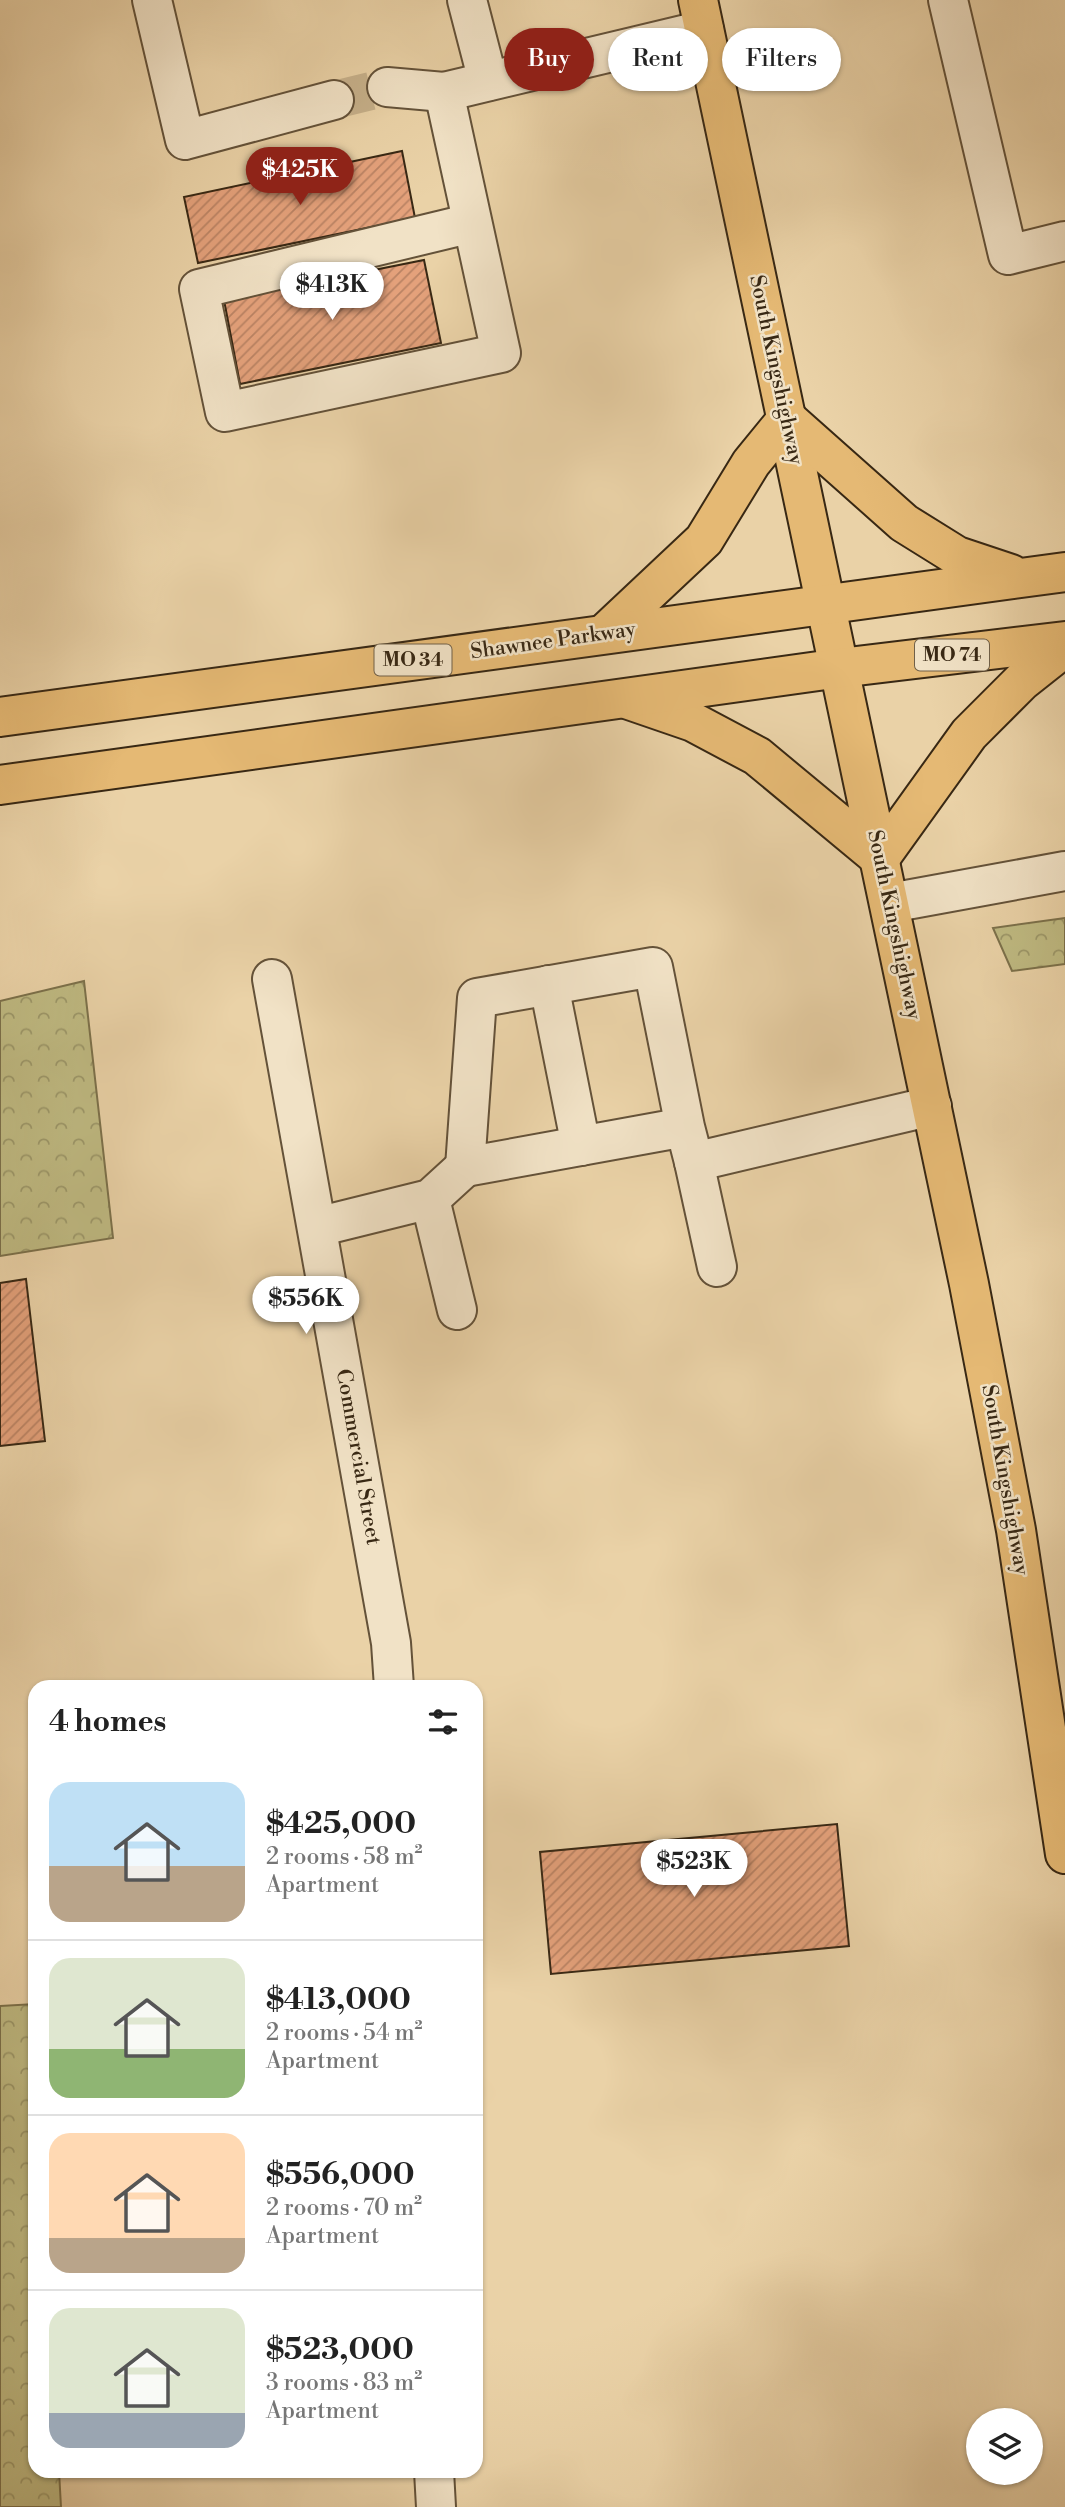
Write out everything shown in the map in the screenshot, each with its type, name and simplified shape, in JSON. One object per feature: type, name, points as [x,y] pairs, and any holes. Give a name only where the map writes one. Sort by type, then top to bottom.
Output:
[{"type":"main road","name":"South Kingshighway","points":[[701,15],[932,1106],[1016,1530],[1064,1830]]},
{"type":"main road","points":[[604,634],[704,540],[751,463],[787,419],[904,523],[957,556],[1023,578]]},
{"type":"main road","name":"Shawnee Parkway","points":[[0,717],[1065,572]]},
{"type":"main road","name":"MO 74","points":[[624,698],[1065,641]]},
{"type":"main road","points":[[0,785],[624,698],[694,722],[757,756],[880,858],[969,734],[1022,681],[1065,647]]},
{"type":"street","points":[[152,0],[185,140],[334,100]]},
{"type":"street","points":[[467,0],[488,81]]},
{"type":"street","points":[[948,0],[1008,255],[1065,241]]},
{"type":"street","points":[[387,87],[444,92],[701,15]]},
{"type":"street","points":[[444,92],[501,353],[225,412],[199,289],[472,223]]},
{"type":"street","points":[[890,902],[1065,871]]},
{"type":"street","points":[[465,1167],[477,998],[653,967],[717,1267]]},
{"type":"street","name":"Commercial Street","points":[[272,979],[391,1643],[394,1680]]},
{"type":"street","points":[[549,985],[581,1146]]},
{"type":"street","points":[[317,1227],[430,1199],[465,1167],[581,1146],[690,1145],[932,1106]]},
{"type":"street","points":[[430,1199],[457,1310]]},
{"type":"street","points":[[434,2478],[436,2507]]},
{"type":"green space","points":[[1065,918],[1065,964],[1012,971],[993,928]]},
{"type":"green space","points":[[84,981],[113,1238],[0,1256],[0,1001]]},
{"type":"green space","points":[[28,2004],[28,2478],[59,2478],[61,2507],[0,2507],[0,2006]]},
{"type":"building","points":[[402,151],[415,218],[198,263],[184,197]]},
{"type":"building","points":[[424,260],[441,343],[240,384],[224,300]]},
{"type":"building","points":[[26,1279],[45,1441],[0,1446],[0,1283]]},
{"type":"building","points":[[837,1824],[849,1946],[551,1974],[540,1852]]},
{"type":"tunnel","points":[[334,100],[387,87]]}]
